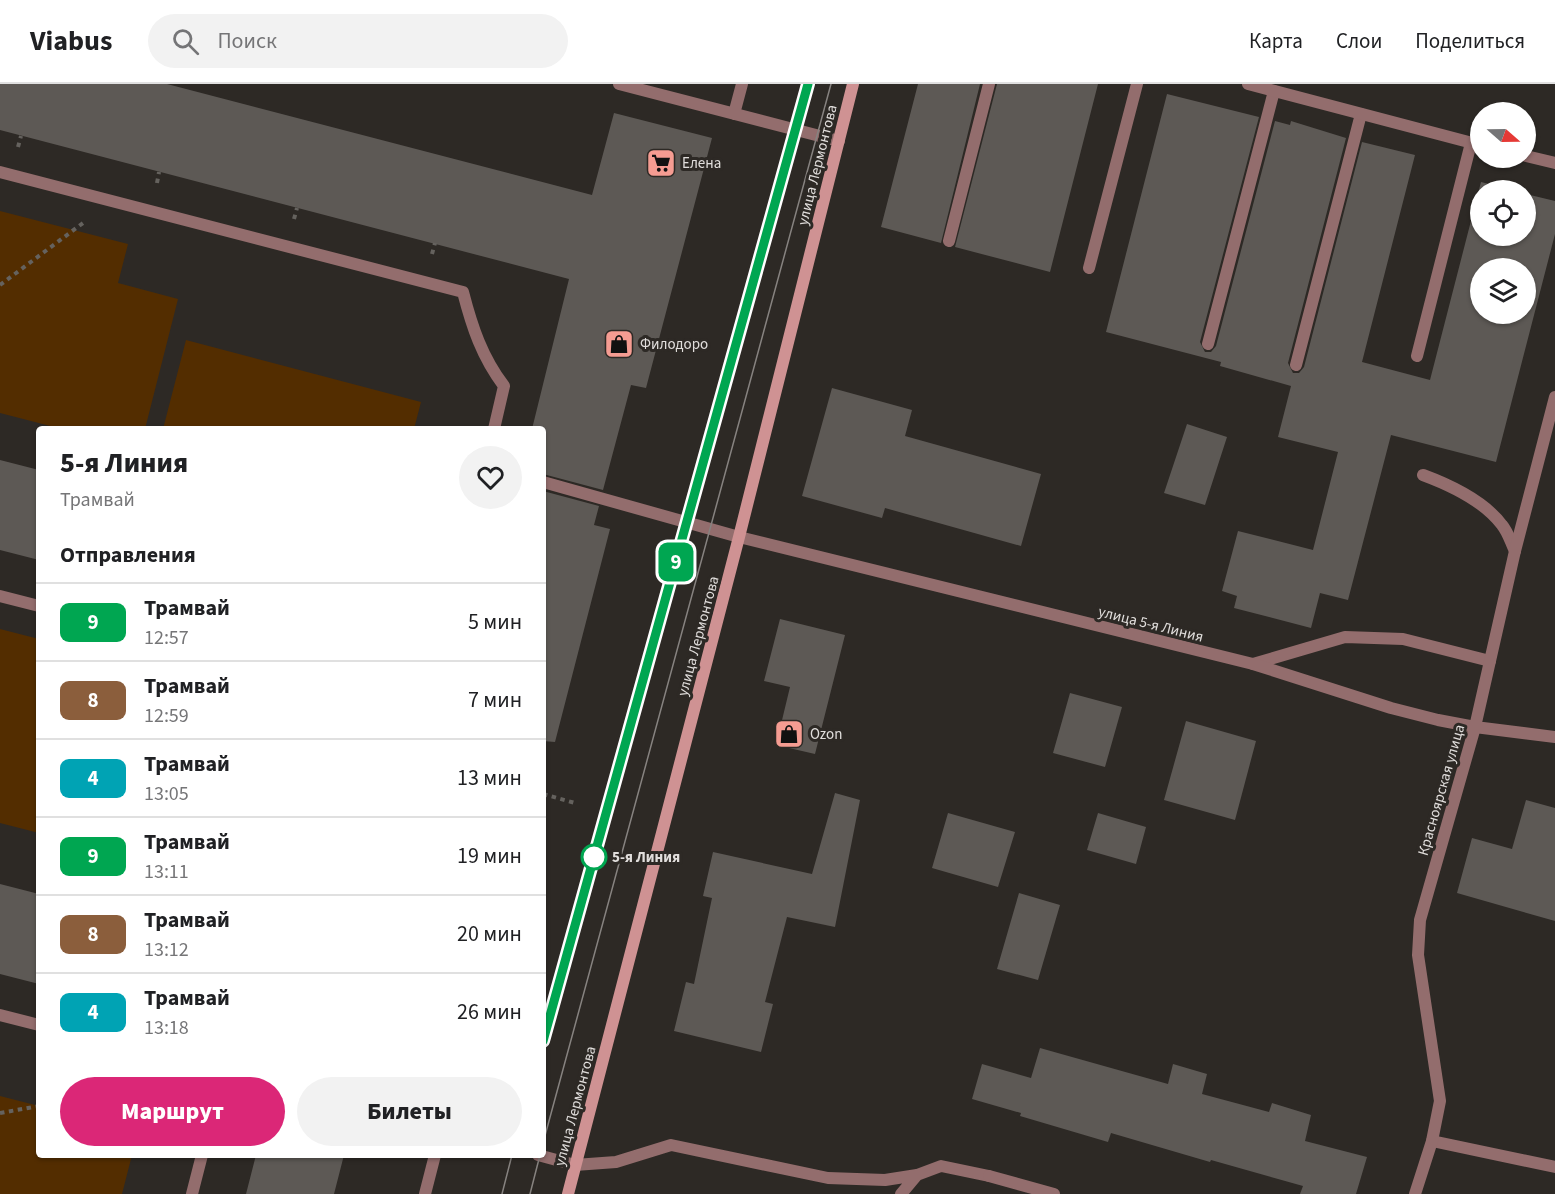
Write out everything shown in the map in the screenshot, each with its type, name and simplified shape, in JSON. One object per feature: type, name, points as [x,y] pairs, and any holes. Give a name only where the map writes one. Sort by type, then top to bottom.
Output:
[{"type":"main road","name":"улица Лермонтова","points":[[568,1194],[739,537],[853,84]]},
{"type":"street","points":[[619,84],[839,141]]},
{"type":"street","points":[[734,114],[742,84]]},
{"type":"street","points":[[949,241],[989,84]]},
{"type":"street","points":[[1089,268],[1137,84]]},
{"type":"street","points":[[1248,84],[1470,142]]},
{"type":"street","points":[[1208,344],[1274,91]]},
{"type":"street","points":[[1296,365],[1361,114]]},
{"type":"street","points":[[1536,158],[1555,163]]},
{"type":"street","points":[[1417,356],[1470,166]]},
{"type":"street","points":[[0,172],[463,292],[474,334],[488,364],[504,386],[495,426]]},
{"type":"street","name":"Красноярская улица","points":[[1415,1194],[1432,1141],[1440,1101],[1418,955],[1420,920],[1475,727],[1515,550],[1555,397]]},
{"type":"street","points":[[1423,476],[1442,482],[1482,507],[1502,525],[1515,550]]},
{"type":"street","name":"улица 5-я Линия","points":[[546,483],[739,537],[1253,664],[1391,708],[1475,727],[1555,737]]},
{"type":"street","points":[[0,596],[36,605]]},
{"type":"street","points":[[1253,664],[1345,637],[1403,639],[1490,661]]},
{"type":"street","points":[[0,1015],[36,1024]]},
{"type":"street","points":[[1432,1141],[1555,1167]]},
{"type":"street","points":[[546,1157],[576,1165],[616,1162],[671,1145],[828,1178],[885,1180],[917,1175],[941,1166],[989,1176],[1054,1194]]},
{"type":"street","points":[[192,1194],[201,1158]]},
{"type":"street","points":[[425,1194],[434,1158]]},
{"type":"street","points":[[901,1194],[917,1175]]},
{"type":"path","points":[[0,285],[112,201]]},
{"type":"path","points":[[546,795],[575,802]]},
{"type":"path","points":[[0,1113],[36,1107]]},
{"type":"shaded area","points":[[0,211],[128,244],[118,283],[178,299],[146,426],[50,426],[0,413]]},
{"type":"shaded area","points":[[186,340],[421,402],[415,426],[164,426]]},
{"type":"shaded area","points":[[0,629],[36,638],[36,832],[0,823]]},
{"type":"shaded area","points":[[0,1096],[36,1105],[36,1158],[131,1158],[122,1194],[0,1194]]},
{"type":"building","points":[[0,84],[167,84],[592,195],[614,113],[712,138],[646,388],[631,385],[603,490],[546,475],[546,426],[533,426],[569,279],[0,130]]},
{"type":"building","points":[[918,84],[980,84],[941,243],[881,227]]},
{"type":"building","points":[[997,84],[1098,84],[1050,272],[955,247]]},
{"type":"building","points":[[1167,94],[1259,117],[1200,342],[1205,352],[1211,352],[1216,346],[1275,121],[1290,125],[1291,121],[1346,138],[1288,363],[1293,373],[1299,373],[1304,367],[1362,142],[1415,155],[1362,362],[1430,380],[1470,225],[1470,246],[1536,246],[1536,196],[1555,201],[1555,234],[1536,307],[1536,258],[1470,258],[1470,324],[1532,324],[1496,462],[1391,435],[1348,600],[1320,593],[1311,628],[1234,608],[1237,596],[1222,591],[1238,531],[1313,550],[1338,452],[1278,437],[1291,386],[1220,366],[1221,362],[1106,332]]},
{"type":"building","points":[[832,388],[912,410],[905,436],[1041,474],[1021,546],[885,508],[882,518],[802,496]]},
{"type":"building","points":[[1187,424],[1227,437],[1205,505],[1164,493]]},
{"type":"building","points":[[0,460],[36,469],[36,559],[0,550]]},
{"type":"building","points":[[546,492],[599,506],[594,525],[610,529],[555,742],[546,741]]},
{"type":"building","points":[[780,619],[845,635],[815,754],[776,745],[790,687],[764,681]]},
{"type":"building","points":[[1070,693],[1122,707],[1105,767],[1053,753]]},
{"type":"building","points":[[1186,721],[1256,741],[1235,820],[1164,800]]},
{"type":"building","points":[[835,793],[860,800],[835,927],[787,917],[765,1002],[773,1004],[761,1052],[674,1031],[686,982],[694,984],[712,898],[703,896],[713,852],[812,874]]},
{"type":"building","points":[[1526,800],[1555,808],[1555,921],[1457,893],[1472,838],[1512,849]]},
{"type":"building","points":[[948,813],[1015,832],[998,887],[932,868]]},
{"type":"building","points":[[1098,813],[1146,827],[1136,864],[1087,850]]},
{"type":"building","points":[[0,884],[36,893],[36,983],[0,974]]},
{"type":"building","points":[[1019,893],[1060,905],[1038,980],[997,969]]},
{"type":"building","points":[[1040,1048],[1168,1084],[1173,1064],[1207,1074],[1202,1094],[1269,1112],[1272,1103],[1311,1115],[1305,1141],[1367,1157],[1356,1194],[1300,1194],[1303,1186],[1111,1133],[1108,1142],[972,1099],[982,1064],[1031,1078]]},
{"type":"building","points":[[255,1158],[343,1158],[334,1194],[246,1194]]},
{"type":"tram line","points":[[546,1030],[808,84]]},
{"type":"tram line","name":"9","points":[[546,1030],[808,84]]},
{"type":"tram line","points":[[546,1132],[831,84]]},
{"type":"tram line","points":[[502,1194],[511,1158]]},
{"type":"tram line","points":[[530,1194],[539,1158]]},
{"type":"place","name":"Елена","points":[[661,163]]},
{"type":"place","name":"Филодоро","points":[[619,344]]},
{"type":"place","name":"Ozon","points":[[789,734]]},
{"type":"place","name":"5-я Линия","points":[[594,857]]}]
